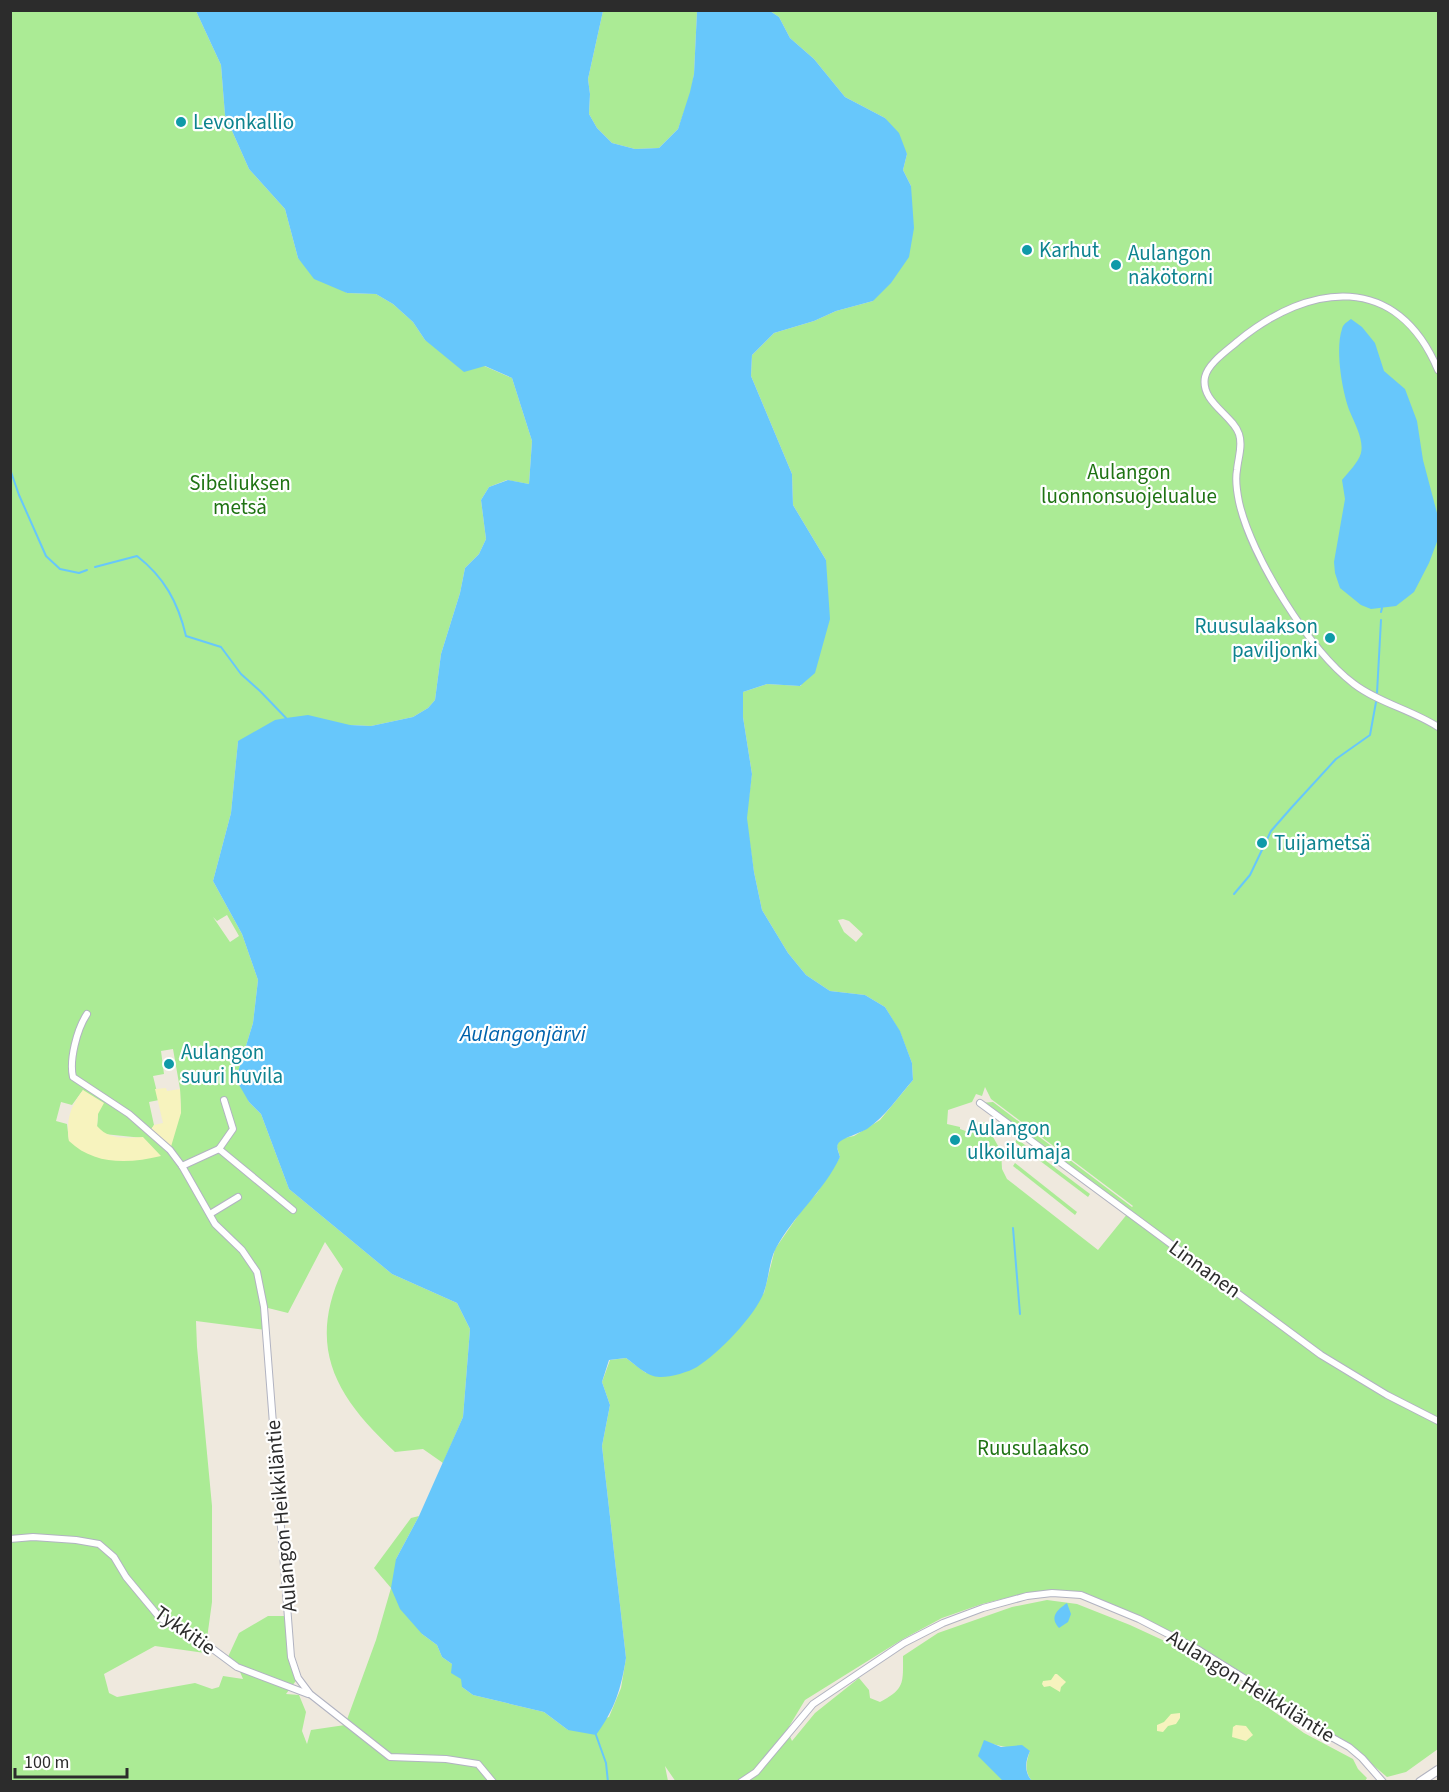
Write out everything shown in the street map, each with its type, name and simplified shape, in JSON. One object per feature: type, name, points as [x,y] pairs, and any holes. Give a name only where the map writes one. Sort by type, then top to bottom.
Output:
[{"type":"street","points":[[1438,370],[1427,346],[1405,320],[1375,300],[1361,296],[1341,296],[1309,301],[1256,326],[1211,367],[1205,377],[1205,385],[1215,404],[1236,427],[1239,434],[1241,446],[1236,471],[1237,487],[1239,503],[1250,532],[1278,591],[1307,634],[1336,669],[1355,685],[1438,727]]},
{"type":"street","name":"Aulangon Heikkiläntie","points":[[87,1014],[80,1025],[71,1067],[73,1077],[129,1114],[170,1150],[216,1224],[242,1250],[257,1272],[264,1306],[291,1656],[297,1678],[310,1694],[390,1757],[446,1758],[477,1764],[493,1782]]},
{"type":"street","points":[[182,1166],[219,1149],[233,1129],[224,1100]]},
{"type":"street","name":"Linnanen","points":[[980,1103],[1321,1355],[1387,1395],[1438,1421]]},
{"type":"street","points":[[219,1149],[293,1210]]},
{"type":"street","points":[[210,1214],[237,1197]]},
{"type":"street","name":"Tykkitie","points":[[10,1539],[33,1537],[99,1544],[114,1557],[126,1577],[160,1618],[206,1644],[237,1667],[310,1694]]},
{"type":"street","name":"Aulangon Heikkiläntie","points":[[741,1782],[756,1772],[813,1704],[904,1643],[943,1623],[983,1608],[1027,1596],[1052,1593],[1081,1595],[1140,1619],[1197,1649],[1247,1680],[1299,1719],[1349,1747],[1383,1782]]},
{"type":"street","points":[[1420,1782],[1438,1770]]},
{"type":"green space","points":[[11,11],[196,11],[221,65],[225,115],[249,169],[285,209],[298,258],[347,293],[376,294],[393,304],[413,322],[425,340],[512,378],[532,441],[529,484],[507,480],[489,487],[481,500],[486,539],[479,554],[465,568],[460,593],[441,654],[435,700],[428,708],[413,717],[371,726],[350,725],[238,741],[231,813],[213,881],[242,934],[258,980],[253,1023],[238,1072],[249,1102],[261,1114],[289,1189],[392,1274],[457,1303],[470,1329],[463,1417],[443,1463],[423,1449],[395,1452],[374,1432],[343,1391],[333,1370],[328,1347],[327,1323],[332,1297],[343,1269],[325,1242],[288,1313],[264,1307],[266,1330],[196,1321],[212,1506],[212,1602],[205,1653],[155,1646],[104,1674],[109,1693],[117,1697],[195,1683],[212,1689],[219,1687],[223,1676],[243,1679],[238,1667],[227,1659],[239,1633],[268,1616],[289,1616],[291,1656],[298,1678],[286,1694],[299,1695],[306,1712],[302,1731],[307,1744],[311,1730],[345,1725],[376,1640],[391,1588],[374,1568],[411,1518],[419,1516],[396,1559],[422,1634],[437,1645],[442,1657],[452,1664],[462,1679],[462,1687],[473,1695],[544,1712],[568,1730],[609,1717],[621,1688],[626,1658],[602,1446],[610,1405],[602,1382],[610,1360],[626,1358],[646,1373],[764,1293],[775,1249],[804,1207],[817,1193],[840,1157],[838,1142],[854,1136],[880,1120],[913,1080],[912,1063],[900,1032],[885,1007],[865,995],[830,991],[806,975],[788,953],[762,910],[746,818],[752,774],[743,717],[743,692],[767,684],[801,686],[826,560],[793,505],[792,474],[751,376],[752,355],[774,333],[814,321],[836,311],[873,301],[911,186],[903,170],[907,154],[885,118],[845,97],[814,59],[790,38],[779,17],[770,11],[1438,11],[1438,1749],[1406,1772],[1387,1777],[1366,1759],[1202,1649],[1081,1592],[1052,1590],[1026,1593],[982,1604],[942,1618],[903,1639],[805,1700],[787,1730],[792,1741],[815,1713],[859,1678],[869,1690],[870,1698],[880,1702],[894,1693],[901,1684],[903,1656],[938,1633],[1012,1607],[1047,1600],[1077,1604],[1182,1649],[1234,1680],[1304,1733],[1353,1759],[1358,1769],[1367,1778],[1365,1781],[1032,1781],[1026,1766],[1030,1751],[984,1741],[1003,1781],[676,1782],[665,1766],[668,1781],[11,1781]],"holes":[[[227,915],[239,936],[230,942],[213,917],[217,921]],[[838,920],[849,921],[863,934],[856,942],[844,932]],[[173,1049],[180,1089],[181,1113],[150,1131],[154,1125],[149,1102],[159,1100],[153,1076],[164,1074],[161,1051]],[[985,1087],[991,1099],[1133,1206],[993,1102],[980,1103],[1128,1213],[1098,1250],[1007,1179],[1002,1169],[1001,1151],[993,1137],[996,1133],[994,1126],[986,1122],[978,1123],[971,1133],[947,1124],[948,1110],[972,1102],[976,1094],[982,1096]],[[83,1090],[98,1114],[97,1127],[104,1134],[143,1138],[69,1141],[67,1124],[56,1121],[61,1102],[72,1105]]]},
{"type":"green space","points":[[603,11],[697,11],[691,92],[678,129],[659,148],[635,149],[612,143],[597,128],[589,114],[588,79]]},
{"type":"green space","points":[[1017,1139],[1090,1194],[1088,1197],[1015,1142]]},
{"type":"green space","points":[[1015,1163],[1077,1212],[1075,1215],[1013,1166]]},
{"type":"sand","points":[[166,1088],[167,1091],[180,1089],[181,1113],[170,1150],[150,1131],[154,1125],[163,1123],[155,1089]]},
{"type":"sand","points":[[83,1090],[104,1103],[98,1114],[97,1126],[102,1131],[118,1137],[143,1137],[161,1156],[124,1161],[112,1160],[89,1155],[69,1141],[70,1114]]},
{"type":"sand","points":[[1055,1674],[1066,1682],[1060,1692],[1050,1686],[1044,1687],[1042,1684],[1043,1681],[1051,1680]]},
{"type":"sand","points":[[1180,1713],[1176,1724],[1168,1726],[1163,1732],[1157,1731],[1157,1725],[1164,1722],[1171,1714]]},
{"type":"sand","points":[[1246,1726],[1253,1735],[1246,1741],[1232,1737],[1233,1727]]},
{"type":"water","name":"Aulangonjärvi","points":[[196,11],[603,11],[588,79],[589,114],[597,128],[612,143],[635,149],[659,148],[678,129],[694,74],[697,11],[770,11],[779,17],[790,38],[814,59],[845,97],[885,118],[899,133],[907,154],[903,170],[911,186],[914,228],[909,257],[891,283],[873,301],[836,311],[814,321],[774,333],[752,355],[751,376],[792,474],[793,505],[826,560],[830,619],[815,673],[800,686],[767,684],[743,692],[743,717],[752,774],[747,818],[762,910],[788,953],[806,975],[830,991],[865,995],[885,1007],[900,1031],[912,1063],[913,1080],[874,1124],[838,1144],[840,1157],[833,1169],[776,1248],[766,1287],[759,1302],[745,1323],[715,1353],[694,1369],[665,1377],[656,1377],[647,1373],[626,1358],[609,1360],[602,1382],[610,1405],[602,1446],[626,1658],[616,1698],[596,1735],[568,1730],[544,1712],[473,1695],[462,1687],[461,1679],[451,1673],[452,1664],[442,1657],[437,1645],[422,1634],[400,1609],[391,1588],[396,1559],[419,1516],[463,1417],[470,1329],[457,1303],[392,1274],[289,1189],[261,1114],[249,1102],[238,1083],[238,1072],[253,1023],[258,980],[242,934],[213,881],[231,813],[238,741],[275,720],[308,715],[350,725],[371,726],[413,717],[428,708],[435,700],[441,654],[460,593],[465,568],[479,554],[486,539],[481,500],[489,487],[508,480],[529,484],[532,441],[512,378],[485,366],[464,372],[425,340],[413,322],[393,304],[376,294],[347,293],[314,279],[298,258],[285,209],[249,169],[225,115],[221,65]]},
{"type":"water","points":[[1351,319],[1362,327],[1375,343],[1384,371],[1405,389],[1417,421],[1423,460],[1437,513],[1438,539],[1414,592],[1396,606],[1371,609],[1361,605],[1340,588],[1334,562],[1345,499],[1342,480],[1358,460],[1362,448],[1344,393],[1339,359],[1343,327]]},
{"type":"water","points":[[1067,1603],[1071,1614],[1068,1622],[1059,1628],[1054,1617],[1057,1611]]},
{"type":"water","points":[[984,1740],[1001,1747],[1022,1745],[1030,1751],[1026,1767],[1032,1781],[1003,1781],[978,1756]]},
{"type":"waterway","points":[[10,469],[46,556],[60,569],[79,573],[87,570]]},
{"type":"waterway","points":[[95,567],[137,556],[147,564],[169,591],[179,612],[186,636],[221,647],[241,674],[286,718]]},
{"type":"waterway","points":[[1381,612],[1382,608]]},
{"type":"waterway","points":[[1377,693],[1381,620]]},
{"type":"waterway","points":[[1234,894],[1250,875],[1271,831],[1336,759],[1370,735],[1376,702]]},
{"type":"waterway","points":[[1013,1228],[1020,1314]]},
{"type":"waterway","points":[[596,1735],[606,1763],[608,1782]]},
{"type":"place","name":"Levonkallio","points":[[181,122]]},
{"type":"place","name":"Karhut","points":[[1027,250]]},
{"type":"place","name":"Aulangon näkötorni","points":[[1116,265]]},
{"type":"place","name":"Ruusulaakson paviljonki","points":[[1330,638]]},
{"type":"place","name":"Tuijametsä","points":[[1262,843]]},
{"type":"place","name":"Aulangon suuri huvila","points":[[169,1064]]},
{"type":"place","name":"Aulangon ulkoilumaja","points":[[955,1140]]},
{"type":"park label","name":"Aulangon luonnonsuojelualue","points":[[1129,484]]},
{"type":"park label","name":"Sibeliuksen metsä","points":[[240,495]]},
{"type":"park label","name":"Ruusulaakso","points":[[1033,1448]]}]
